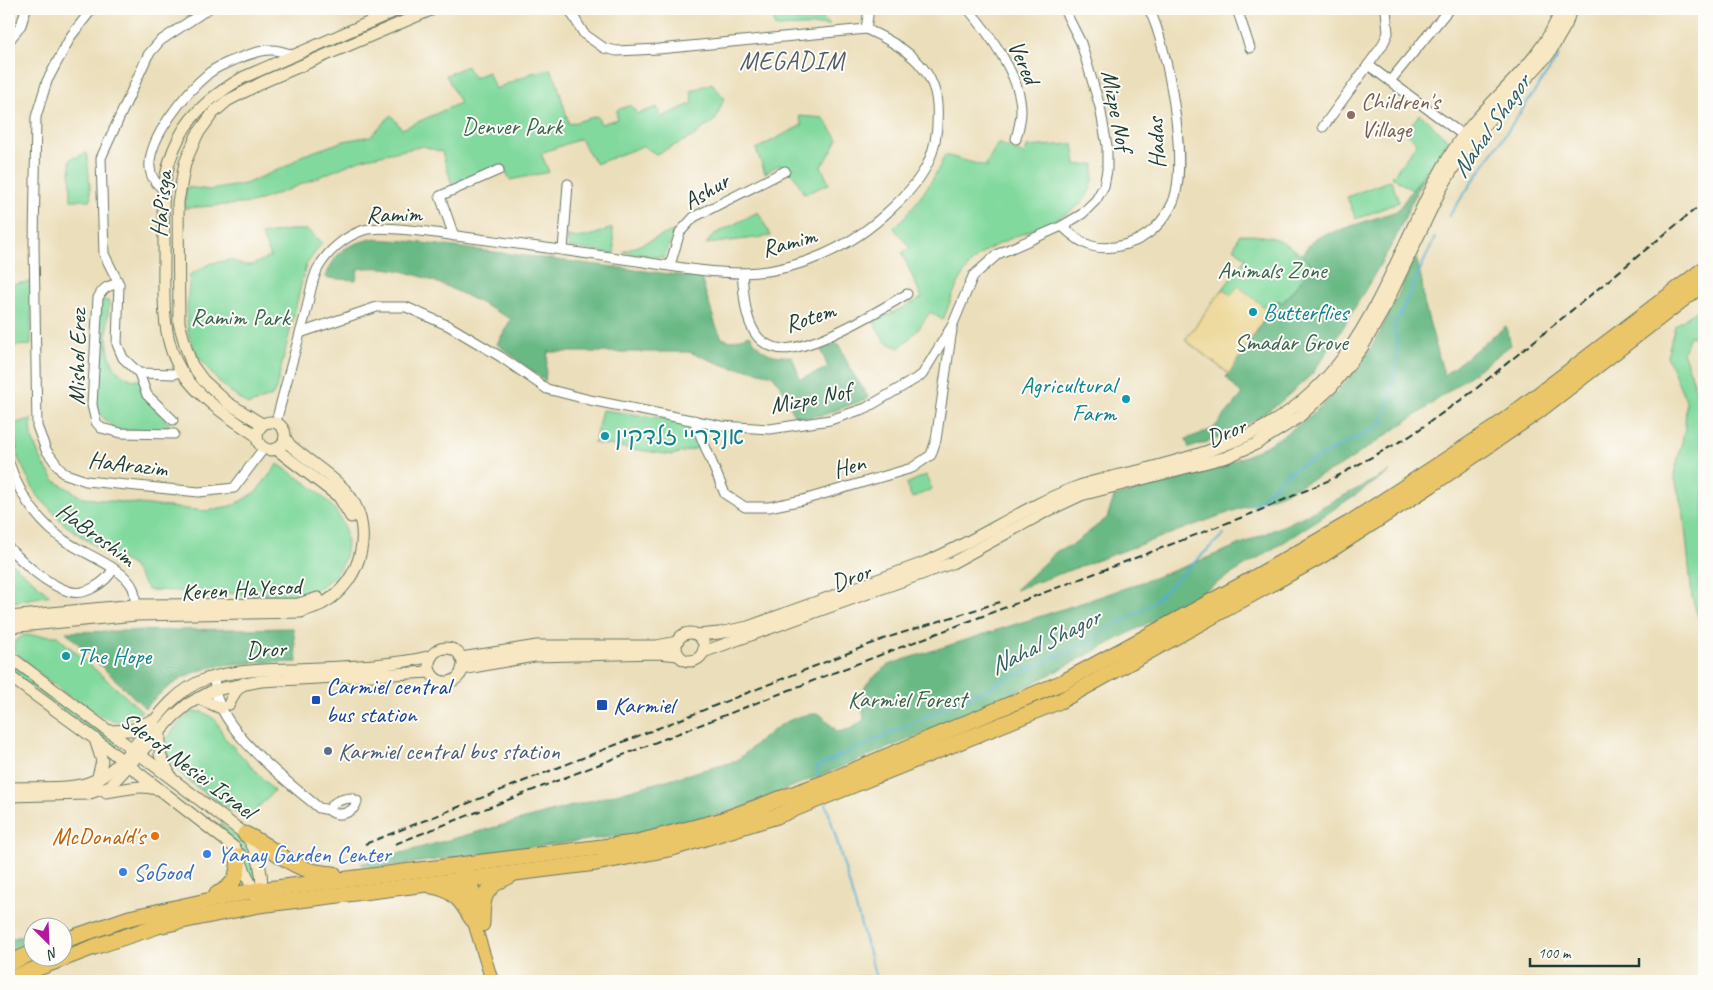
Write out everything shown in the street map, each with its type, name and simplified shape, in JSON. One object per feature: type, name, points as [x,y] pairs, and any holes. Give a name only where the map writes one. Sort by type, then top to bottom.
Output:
[{"type":"highway","points":[[1652,317],[1704,264]]},
{"type":"highway","points":[[9,979],[94,946],[158,926],[260,905],[414,885],[634,843],[719,821],[823,790],[1060,701],[1312,560],[1504,436],[1652,317],[1704,269]]},
{"type":"highway","points":[[1652,317],[1704,285]]},
{"type":"highway","points":[[245,834],[261,841],[298,868],[309,872],[376,876],[517,873],[620,859],[669,849],[755,824],[823,790]]},
{"type":"highway","points":[[204,900],[233,884],[238,876],[239,856]]},
{"type":"highway","points":[[477,921],[482,900],[488,890],[505,878],[517,873]]},
{"type":"highway","points":[[72,938],[129,918],[204,900],[257,890],[376,876]]},
{"type":"highway","points":[[414,885],[450,891],[463,903],[477,921]]},
{"type":"highway","points":[[9,963],[22,957]]},
{"type":"main road","points":[[465,874],[493,981]]},
{"type":"street","points":[[9,41],[22,25],[26,9]]},
{"type":"street","name":"HaArazim","points":[[92,9],[71,36],[47,81],[36,117],[34,244],[37,426],[46,450],[63,473],[86,480],[199,492],[234,488],[264,448]]},
{"type":"street","points":[[173,420],[147,395],[138,373],[123,358],[117,344],[119,284],[104,254],[101,158],[148,55],[160,41],[208,9]]},
{"type":"street","name":"HaPisga","points":[[262,424],[228,403],[202,380],[192,365],[179,323],[178,202],[185,163],[197,135],[214,113],[227,101],[299,61],[400,9]]},
{"type":"street","name":"HaPisga","points":[[256,436],[203,398],[181,371],[172,349],[166,323],[164,190],[169,163],[178,140],[188,123],[204,105],[244,77],[299,61],[433,9]]},
{"type":"street","points":[[866,29],[869,9]]},
{"type":"street","name":"Vered","points":[[968,9],[986,29],[1009,68],[1021,111],[1016,139]]},
{"type":"street","name":"Mizpe Nof","points":[[300,333],[377,307],[406,307],[449,326],[501,357],[546,389],[721,426],[770,429],[830,420],[866,408],[922,374],[953,324],[973,276],[998,254],[1062,226],[1082,214],[1096,200],[1104,186],[1107,146],[1093,78],[1081,43],[1064,9]]},
{"type":"street","name":"Hadas","points":[[1062,226],[1082,244],[1095,248],[1119,247],[1149,234],[1162,221],[1173,201],[1178,177],[1176,118],[1169,68],[1149,9]]},
{"type":"street","points":[[1237,9],[1250,48]]},
{"type":"street","points":[[1324,127],[1382,46],[1388,33],[1386,9]]},
{"type":"street","points":[[1390,81],[1449,9]]},
{"type":"street","name":"Dror","points":[[698,635],[719,634],[748,627],[948,554],[1039,503],[1078,486],[1224,448],[1252,435],[1286,415],[1320,385],[1354,343],[1374,307],[1431,186],[1467,138],[1541,48],[1561,9]]},
{"type":"street","name":"Dror","points":[[703,652],[952,563],[1045,512],[1082,495],[1227,457],[1256,444],[1298,418],[1332,387],[1362,348],[1383,311],[1467,138],[1549,54],[1566,25],[1571,9]]},
{"type":"street","name":"Ramim","points":[[276,422],[317,270],[332,248],[364,230],[394,229],[742,273],[777,269],[830,253],[853,239],[880,220],[906,196],[930,162],[938,126],[936,92],[922,64],[891,40],[866,29],[658,49],[617,51],[604,48],[584,34],[570,10]]},
{"type":"street","name":"HaPisga","points":[[164,190],[154,182],[150,170],[150,159],[162,130],[192,88],[216,69],[269,50],[299,61]]},
{"type":"street","points":[[1368,65],[1467,138]]},
{"type":"street","points":[[454,236],[440,196],[499,170]]},
{"type":"street","name":"Ashur","points":[[670,265],[680,232],[694,217],[785,171]]},
{"type":"street","points":[[563,250],[568,184]]},
{"type":"street","name":"Rotem","points":[[742,273],[749,320],[755,334],[772,347],[791,349],[815,341],[872,316],[907,294]]},
{"type":"street","name":"Mishol Erez","points":[[119,284],[111,284],[102,290],[98,298],[92,406],[96,422],[101,428],[121,433],[174,434]]},
{"type":"street","name":"Hen","points":[[694,420],[725,494],[745,506],[769,507],[803,500],[912,468],[931,455],[936,440],[953,324]]},
{"type":"street","points":[[138,373],[174,374],[192,365]]},
{"type":"street","points":[[270,421],[276,422],[282,427],[285,438],[282,445],[276,449],[264,448],[258,442],[256,436],[262,424],[270,421]]},
{"type":"street","name":"Keren HaYesod","points":[[135,610],[301,612],[322,604],[340,591],[354,573],[359,560],[362,547],[359,516],[344,490],[290,446],[285,438]]},
{"type":"street","name":"Keren HaYesod","points":[[9,625],[135,610],[298,604],[318,598],[335,586],[348,569],[355,547],[353,520],[339,497],[276,449]]},
{"type":"street","name":"HaBroshim","points":[[9,463],[16,483],[28,506],[45,524],[62,539],[124,576],[132,587],[135,610]]},
{"type":"street","points":[[9,548],[46,580],[69,592],[88,589],[103,583],[113,569]]},
{"type":"street","points":[[462,663],[537,646],[657,646],[676,642],[684,634],[698,635],[703,642],[703,652],[693,661],[684,660],[678,654],[676,642]]},
{"type":"street","points":[[446,648],[452,649],[462,663],[458,676],[446,682],[434,678],[428,665],[432,656],[439,649],[446,648]]},
{"type":"street","points":[[462,663],[534,656],[678,654]]},
{"type":"street","name":"Sderot Nesiei Israel","points":[[9,656],[245,834],[256,853],[257,890],[260,905]]},
{"type":"street","name":"Dror","points":[[135,751],[174,716],[198,698],[219,689],[244,683],[376,668],[432,656]]},
{"type":"street","name":"Dror","points":[[135,751],[156,717],[171,702],[189,688],[215,676],[248,670],[336,667],[430,672]]},
{"type":"street","name":"Sderot Nesiei Israel","points":[[9,676],[95,739],[235,848],[257,890]]},
{"type":"street","points":[[215,676],[231,721],[265,764],[319,808],[330,810]]},
{"type":"street","points":[[225,706],[244,683]]},
{"type":"street","points":[[198,698],[225,706]]},
{"type":"street","points":[[109,731],[131,730],[156,717]]},
{"type":"street","points":[[160,729],[160,755],[172,778]]},
{"type":"street","points":[[95,739],[102,761],[96,780]]},
{"type":"street","points":[[87,794],[110,786],[135,751]]},
{"type":"street","points":[[9,788],[74,786],[96,780],[125,763]]},
{"type":"street","points":[[9,796],[87,794],[145,786],[160,790]]},
{"type":"green space","points":[[772,9],[812,9],[830,25],[775,27]]},
{"type":"green space","name":"Denver Park","points":[[467,66],[473,78],[488,72],[495,89],[532,73],[550,69],[556,79],[569,124],[597,116],[601,124],[617,119],[617,110],[631,105],[637,114],[657,107],[662,117],[693,103],[691,91],[712,83],[724,98],[716,119],[692,137],[656,154],[643,146],[596,164],[580,139],[541,153],[549,172],[510,180],[503,165],[452,185],[442,152],[423,146],[362,159],[252,203],[185,208],[186,187],[210,190],[245,184],[289,165],[301,156],[344,141],[371,136],[391,115],[402,129],[460,103],[446,75]]},
{"type":"green space","points":[[1420,114],[1448,140],[1413,191],[1392,177],[1417,143],[1405,131]]},
{"type":"green space","points":[[799,116],[823,118],[838,139],[821,166],[829,184],[804,194],[794,175],[780,164],[765,173],[756,149],[802,125]]},
{"type":"green space","points":[[998,143],[1025,155],[1027,147],[1073,144],[1076,165],[1094,164],[1093,180],[1088,194],[1080,204],[1069,212],[991,248],[972,262],[953,294],[943,320],[930,312],[917,331],[899,348],[884,341],[874,322],[922,298],[902,253],[910,248],[894,228],[923,194],[945,155],[988,167],[986,164]]},
{"type":"green space","points":[[87,153],[91,200],[71,200],[70,159]]},
{"type":"green space","name":"Smadar Grove","points":[[1426,171],[1394,241],[1338,336],[1312,374],[1278,404],[1253,421],[1222,437],[1189,448],[1186,439],[1213,429],[1242,395],[1226,377],[1278,300],[1283,303],[1313,265],[1301,255],[1315,238],[1397,211]]},
{"type":"green space","points":[[1391,180],[1399,202],[1356,219],[1347,197]]},
{"type":"green space","points":[[758,212],[771,236],[706,244],[713,235]]},
{"type":"green space","points":[[612,228],[615,254],[569,247],[566,235],[577,238]]},
{"type":"green space","name":"Ramim Park","points":[[289,230],[307,230],[322,243],[306,265],[276,389],[272,396],[248,405],[221,384],[193,347],[187,322],[190,275],[211,263],[231,260],[243,265],[252,265],[271,256],[261,235]]},
{"type":"green space","points":[[675,230],[664,258],[623,252]]},
{"type":"green space","name":"Animals Zone","points":[[1239,235],[1264,236],[1280,241],[1314,265],[1282,303],[1278,300],[1229,374],[1185,340],[1246,258],[1234,248]]},
{"type":"green space","points":[[371,239],[406,241],[701,278],[716,326],[722,338],[731,341],[750,335],[758,346],[767,353],[778,356],[792,356],[800,379],[828,368],[821,350],[838,343],[852,372],[869,398],[823,415],[796,419],[783,389],[772,375],[748,369],[732,368],[689,352],[548,352],[545,381],[497,344],[511,319],[457,291],[417,275],[377,268],[358,269],[356,280],[325,278],[333,262],[342,251]]},
{"type":"green space","points":[[1416,256],[1422,282],[1424,303],[1444,375],[1506,326],[1511,345],[1422,411],[1339,467],[1280,494],[1015,590],[1057,551],[1072,545],[1107,518],[1114,497],[1173,481],[1231,462],[1268,444],[1304,421],[1335,393],[1362,361],[1384,323]]},
{"type":"green space","points":[[31,282],[31,345],[9,346],[9,284]]},
{"type":"green space","points":[[99,300],[109,301],[107,332],[109,354],[113,364],[119,372],[128,378],[144,381],[145,398],[170,425],[170,431],[116,430],[96,411]]},
{"type":"green space","points":[[1704,305],[1704,339],[1690,336],[1683,352],[1691,373],[1704,425],[1704,637],[1692,597],[1684,516],[1674,475],[1685,429],[1686,401],[1667,356],[1675,326]]},
{"type":"green space","points":[[602,410],[691,422],[698,448],[672,455],[594,443]]},
{"type":"green space","points":[[31,419],[32,439],[42,462],[55,481],[83,498],[206,511],[234,505],[256,492],[278,464],[316,491],[335,510],[343,525],[347,540],[346,554],[332,578],[306,592],[272,595],[148,590],[131,564],[98,548],[65,525],[36,494],[18,458],[13,424]]},
{"type":"green space","name":"Karmiel Forest","points":[[1390,472],[1284,542],[1171,611],[984,709],[730,812],[649,832],[375,868],[361,864],[736,761],[775,729],[796,718],[820,714],[838,732],[850,729],[864,720],[862,700],[865,688],[888,665],[1081,603],[1224,551],[1316,510]]},
{"type":"green space","points":[[926,475],[932,489],[912,498],[906,484]]},
{"type":"green space","points":[[9,561],[50,595],[9,603]]},
{"type":"green space","points":[[293,628],[297,662],[233,664],[197,672],[163,691],[145,708],[66,632]]},
{"type":"green space","points":[[24,635],[57,636],[142,711],[127,719],[117,721],[93,712],[78,703],[13,650],[15,641]]},
{"type":"green space","points":[[9,659],[118,744],[116,748],[9,671]]},
{"type":"green space","points":[[191,712],[203,712],[216,720],[224,737],[274,791],[246,820],[188,780],[170,760],[165,741],[178,724]]},
{"type":"green space","points":[[221,824],[242,842],[250,854],[258,880],[251,881],[233,840],[217,827]]},
{"type":"green space","points":[[22,935],[22,950],[9,955],[9,940]]},
{"type":"sand","points":[[1238,286],[1269,311],[1229,374],[1185,340],[1223,289],[1231,295]]},
{"type":"waterway","name":"Nahal Shagor","points":[[1449,216],[1559,56]]},
{"type":"waterway","name":"Nahal Shagor","points":[[1253,507],[1287,473],[1383,424],[1396,367],[1398,348],[1394,328],[1435,237]]},
{"type":"waterway","name":"Nahal Shagor","points":[[819,777],[816,767],[1081,645],[1150,605],[1224,534]]},
{"type":"waterway","name":"Nahal Shagor","points":[[826,803],[877,981]]},
{"type":"railway","points":[[395,844],[833,673],[1256,512],[1332,479],[1410,436],[1472,392],[1704,202]]},
{"type":"railway","points":[[365,844],[886,638],[1000,602]]},
{"type":"place","name":"Children's Village","points":[[1351,115]]},
{"type":"place","name":"Butterflies","points":[[1253,312]]},
{"type":"place","name":"Agricultural Farm","points":[[1126,399]]},
{"type":"place","name":"אנדריי זלדקין","points":[[605,436]]},
{"type":"place","name":"The Hope","points":[[66,656]]},
{"type":"place","name":"Carmiel central bus station","points":[[316,700]]},
{"type":"place","name":"Karmiel","points":[[602,705]]},
{"type":"place","name":"Karmiel central bus station","points":[[328,751]]},
{"type":"place","name":"McDonald's","points":[[155,836]]},
{"type":"place","name":"Yanay Garden Center","points":[[207,854]]},
{"type":"place","name":"SoGood","points":[[123,872]]},
{"type":"district","name":"MEGADIM","points":[[792,60]]}]
